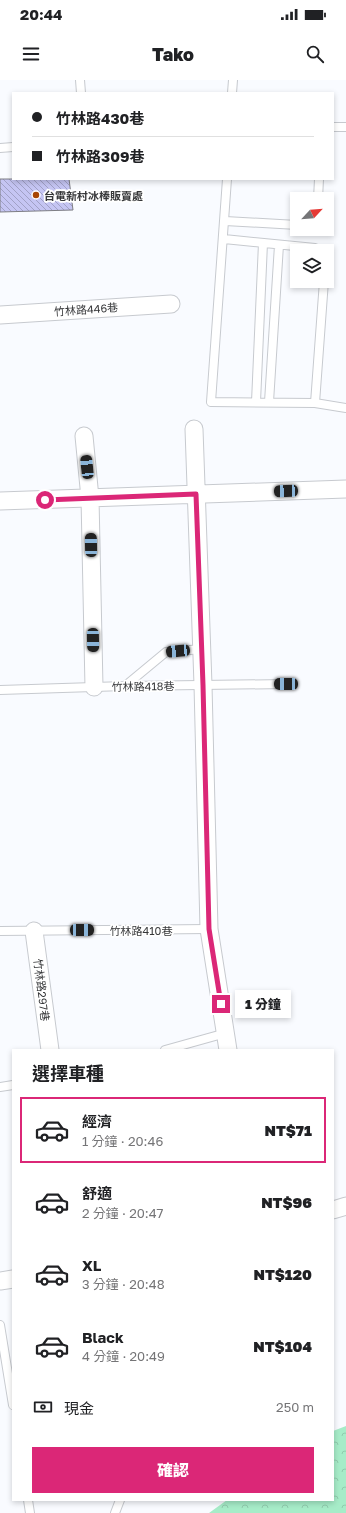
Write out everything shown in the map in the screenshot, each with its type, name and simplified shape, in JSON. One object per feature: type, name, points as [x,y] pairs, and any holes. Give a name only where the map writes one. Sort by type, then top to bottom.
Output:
[{"type":"street","name":"竹林路446巷","points":[[0,315],[171,304]]},
{"type":"street","points":[[194,429],[202,649],[209,929],[227,1042]]},
{"type":"street","points":[[84,436],[90,498],[94,687]]},
{"type":"street","points":[[0,501],[346,489]]},
{"type":"street","name":"竹林路297巷","points":[[34,931],[50,1049]]},
{"type":"street","points":[[334,1210],[346,1206]]},
{"type":"street","points":[[0,1281],[12,1278]]},
{"type":"lane","points":[[80,80],[81,92]]},
{"type":"lane","points":[[232,92],[233,80]]},
{"type":"lane","points":[[334,127],[346,127]]},
{"type":"lane","points":[[0,148],[12,147]]},
{"type":"lane","points":[[227,180],[224,239],[211,402],[315,403],[346,408]]},
{"type":"lane","points":[[318,192],[319,180]]},
{"type":"lane","points":[[225,220],[290,225]]},
{"type":"lane","points":[[224,239],[290,245]]},
{"type":"lane","points":[[256,402],[263,243]]},
{"type":"lane","points":[[269,402],[279,244]]},
{"type":"lane","points":[[315,403],[323,288]]},
{"type":"lane","points":[[126,686],[166,652],[202,649]]},
{"type":"lane","name":"竹林路418巷","points":[[0,690],[126,686],[286,684]]},
{"type":"lane","name":"竹林路410巷","points":[[0,931],[209,929]]},
{"type":"lane","points":[[173,1049],[227,1042]]},
{"type":"lane","points":[[0,1087],[12,1085]]},
{"type":"lane","points":[[0,1325],[12,1399]]},
{"type":"lane","points":[[28,1501],[30,1513]]},
{"type":"lane","points":[[115,1513],[120,1501]]},
{"type":"green space","points":[[346,1426],[346,1513],[209,1513],[226,1501],[334,1501],[334,1431]]},
{"type":"building","name":"台電新村冰棒販賣處","points":[[0,179],[69,180],[73,210],[0,212]]},
{"type":"place","name":"台電新村冰棒販賣處","points":[[36,195]]},
{"type":"route","points":[[45,500],[196,494],[203,685],[209,929],[221,1004]]}]
